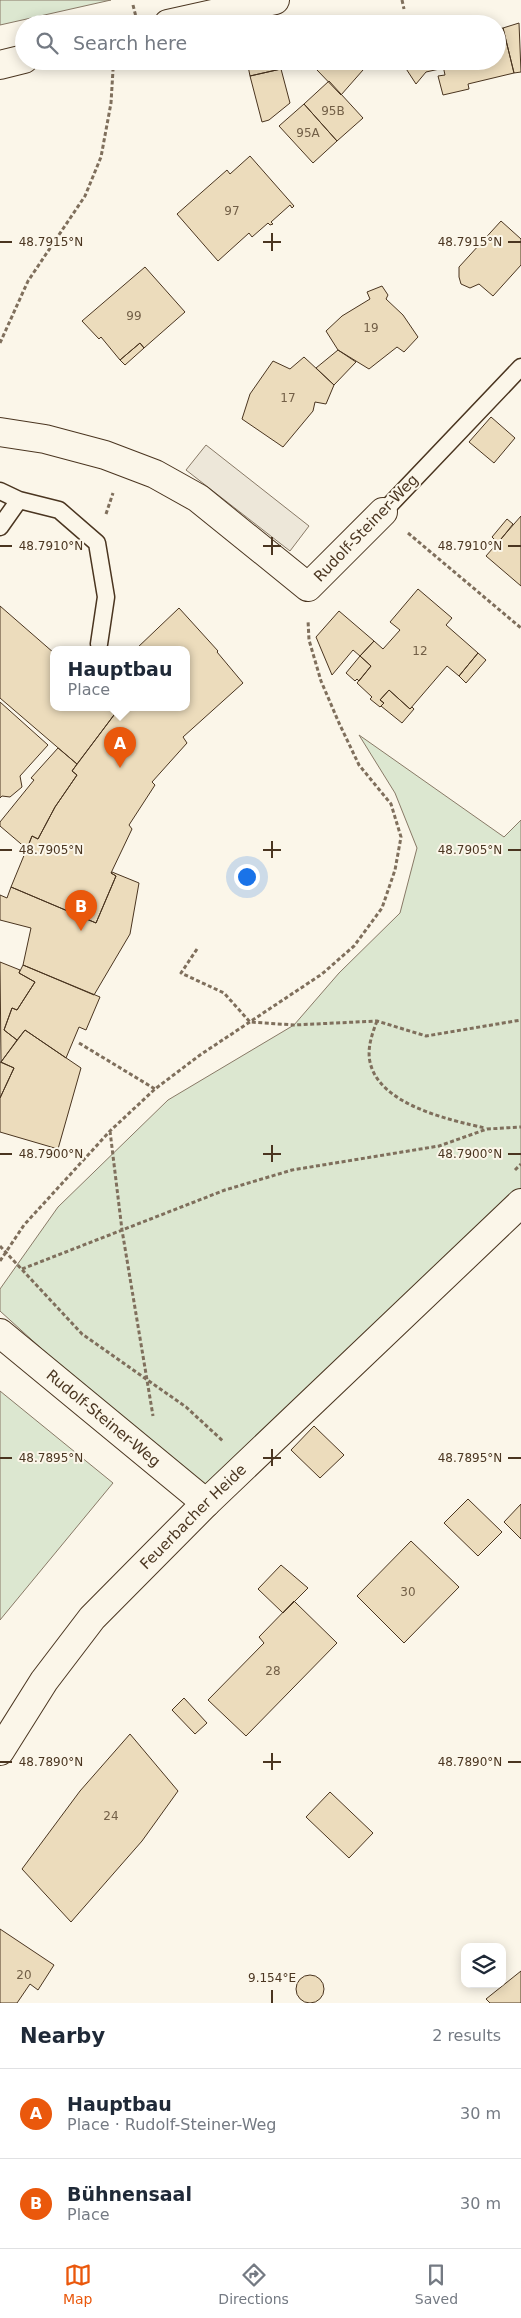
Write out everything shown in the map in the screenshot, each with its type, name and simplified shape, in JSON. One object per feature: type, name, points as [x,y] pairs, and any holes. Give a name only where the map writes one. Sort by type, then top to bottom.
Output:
[{"type":"street","points":[[208,15],[275,0]]},
{"type":"street","points":[[0,65],[15,61]]},
{"type":"street","name":"Rudolf-Steiner-Weg","points":[[0,432],[45,439],[105,455],[154,474],[198,498],[308,587],[383,512]]},
{"type":"street","name":"Feuerbacher Heide","points":[[0,1751],[44,1682],[92,1618],[206,1503],[521,1203]]},
{"type":"street","name":"Rudolf-Steiner-Weg","points":[[0,1333],[206,1503]]},
{"type":"lane","name":"Rudolf-Steiner-Weg","points":[[383,512],[521,367]]},
{"type":"lane","points":[[0,491],[19,500],[59,510],[97,543],[106,598],[99,644]]},
{"type":"lane","points":[[0,527],[19,500]]},
{"type":"path","points":[[402,0],[404,9]]},
{"type":"path","points":[[0,343],[28,281],[86,196],[101,157],[111,103],[113,70]]},
{"type":"path","points":[[97,543],[118,478],[100,471],[105,455]]},
{"type":"path","points":[[383,512],[521,628]]},
{"type":"path","points":[[0,1261],[24,1225],[110,1131],[155,1089],[200,1055],[322,974],[354,946],[382,908],[395,870],[401,837],[391,804],[359,765],[321,681],[309,640],[308,587]]},
{"type":"path","points":[[197,950],[182,973],[224,993],[250,1022],[294,1025],[377,1021],[426,1036],[521,1020]]},
{"type":"path","points":[[377,1021],[370,1043],[370,1062],[376,1076],[386,1088],[402,1100],[434,1116],[487,1129]]},
{"type":"path","points":[[79,1043],[155,1089]]},
{"type":"path","points":[[22,1269],[225,1190],[292,1170],[439,1146],[487,1129],[521,1127]]},
{"type":"path","points":[[110,1131],[122,1230],[160,1464]]},
{"type":"path","points":[[0,1246],[5,1254],[22,1269],[82,1334],[186,1407],[228,1446]]},
{"type":"green space","points":[[0,0],[111,0],[44,15],[15,15],[15,22],[0,25]]},
{"type":"green space","points":[[359,735],[504,837],[521,820],[521,1188],[204,1496],[0,1311],[0,1289],[58,1207],[168,1100],[294,1025],[339,973],[400,913],[417,848],[395,793]]},
{"type":"green space","points":[[0,1391],[113,1483],[0,1620]]},
{"type":"shaded area","points":[[206,445],[309,526],[290,551],[186,470]]},
{"type":"building","points":[[519,23],[521,72],[514,73],[506,40],[506,27]]},
{"type":"building","points":[[506,40],[514,73],[468,84],[469,89],[443,95],[438,76],[445,75],[444,70],[506,70]]},
{"type":"building","points":[[249,70],[277,70],[250,76]]},
{"type":"building","points":[[281,70],[290,103],[269,120],[262,122],[250,76]]},
{"type":"building","points":[[317,70],[363,70],[341,95]]},
{"type":"building","points":[[407,70],[435,70],[426,72],[416,84]]},
{"type":"building","points":[[329,81],[363,118],[337,141],[304,104]]},
{"type":"building","points":[[304,104],[337,141],[313,163],[279,126]]},
{"type":"building","points":[[250,156],[294,206],[292,208],[290,205],[271,222],[273,224],[270,225],[268,223],[252,237],[249,233],[218,261],[177,214],[227,170],[230,174]]},
{"type":"building","points":[[501,221],[521,239],[521,265],[493,296],[479,284],[470,288],[461,284],[459,267]]},
{"type":"building","points":[[145,267],[185,312],[144,348],[140,343],[120,360],[101,337],[99,339],[82,321]]},
{"type":"building","points":[[382,286],[388,295],[386,299],[403,315],[418,337],[404,352],[397,347],[369,369],[338,350],[326,331],[342,316],[370,299],[367,292]]},
{"type":"building","points":[[140,343],[144,348],[125,365],[120,360]]},
{"type":"building","points":[[338,350],[356,362],[334,385],[316,368]]},
{"type":"building","points":[[304,357],[334,385],[326,404],[315,402],[313,411],[283,447],[242,419],[250,394],[273,361],[290,369]]},
{"type":"building","points":[[491,417],[515,438],[494,463],[469,442]]},
{"type":"building","points":[[521,516],[521,586],[486,556]]},
{"type":"building","points":[[507,519],[513,524],[498,543],[492,537]]},
{"type":"building","points":[[418,589],[452,618],[446,625],[478,653],[459,676],[447,666],[410,709],[389,690],[380,700],[384,703],[380,707],[370,699],[372,697],[357,683],[371,666],[360,656],[374,641],[383,649],[400,630],[390,622]]},
{"type":"building","points":[[0,606],[50,650],[50,711],[117,711],[77,764],[0,698]]},
{"type":"building","points":[[179,608],[218,651],[243,683],[183,737],[187,743],[152,782],[155,785],[129,825],[132,829],[111,873],[116,876],[96,923],[11,887],[32,836],[38,839],[55,807],[77,775],[72,771],[117,711],[190,711],[190,646],[139,646]]},
{"type":"building","points":[[339,611],[374,641],[360,656],[353,650],[332,675],[316,637]]},
{"type":"building","points":[[478,653],[486,660],[466,683],[459,676]]},
{"type":"building","points":[[360,656],[371,666],[359,681],[357,679],[355,681],[346,673]]},
{"type":"building","points":[[389,690],[410,709],[412,707],[414,709],[402,723],[381,706],[384,703],[380,700]]},
{"type":"building","points":[[0,702],[48,745],[20,776],[22,787],[10,797],[2,796],[0,798]]},
{"type":"building","points":[[58,748],[77,764],[72,771],[77,775],[55,807],[38,839],[32,836],[27,849],[0,826],[0,822],[34,780],[31,778]]},
{"type":"building","points":[[112,872],[139,883],[130,934],[94,995],[23,965],[31,928],[0,920],[0,895],[7,898],[11,887],[96,923],[116,876]]},
{"type":"building","points":[[0,962],[20,970],[19,973],[35,982],[17,1010],[12,1008],[4,1030],[17,1040],[1,1062]]},
{"type":"building","points":[[23,965],[100,997],[86,1030],[79,1027],[66,1058],[25,1030],[17,1040],[4,1030],[12,1008],[17,1010],[35,982],[19,973]]},
{"type":"building","points":[[25,1030],[81,1068],[58,1149],[0,1132],[0,1098],[14,1068],[1,1062]]},
{"type":"building","points":[[0,1062],[14,1068],[0,1098]]},
{"type":"building","points":[[314,1426],[344,1455],[320,1478],[291,1450]]},
{"type":"building","points":[[468,1499],[502,1532],[478,1556],[444,1523]]},
{"type":"building","points":[[521,1504],[521,1539],[504,1522]]},
{"type":"building","points":[[411,1541],[459,1587],[404,1643],[357,1596]]},
{"type":"building","points":[[281,1565],[308,1588],[283,1613],[258,1589]]},
{"type":"building","points":[[294,1601],[337,1643],[246,1736],[208,1700],[264,1643],[259,1637]]},
{"type":"building","points":[[184,1698],[207,1723],[195,1734],[172,1710]]},
{"type":"building","points":[[130,1734],[178,1791],[142,1841],[71,1922],[22,1869],[80,1791]]},
{"type":"building","points":[[330,1792],[373,1833],[349,1858],[306,1817]]},
{"type":"building","points":[[0,1929],[54,1965],[38,1990],[30,1984],[17,2003],[0,2003]]},
{"type":"building","points":[[521,1971],[521,2003],[490,2003],[486,1999],[500,1988],[506,1988],[506,1983]]},
{"type":"building","points":[[310,1975],[320,1979],[324,1989],[320,1999],[310,2003],[300,1999],[296,1989],[300,1979]]},
{"type":"place","name":"Hauptbau","points":[[120,768]]},
{"type":"place","name":"Bühnensaal","points":[[81,931]]}]
